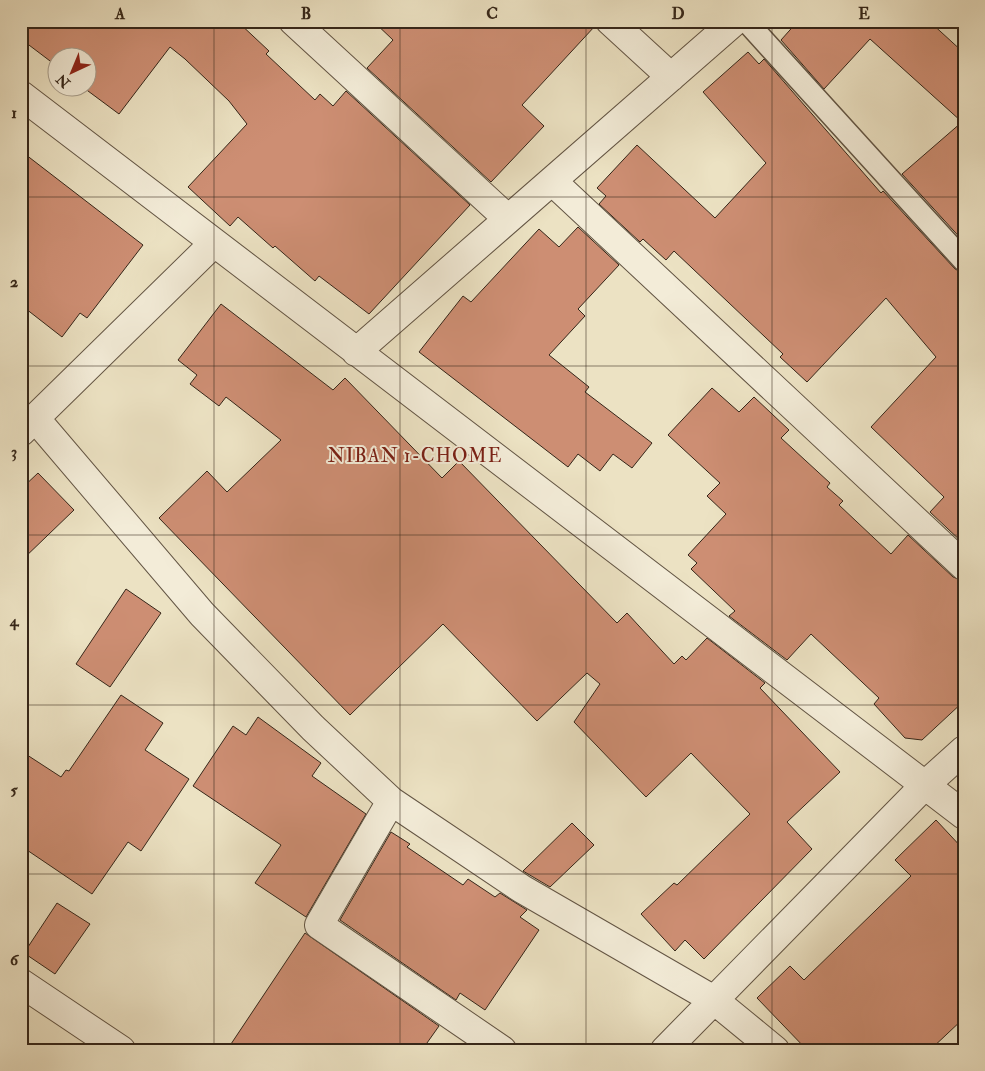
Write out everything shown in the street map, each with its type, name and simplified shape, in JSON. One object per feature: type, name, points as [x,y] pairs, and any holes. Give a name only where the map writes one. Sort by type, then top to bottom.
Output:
[{"type":"street","points":[[293,21],[508,219]]},
{"type":"street","points":[[610,21],[671,77]]},
{"type":"street","points":[[356,352],[735,21]]},
{"type":"street","points":[[21,95],[964,815]]},
{"type":"street","points":[[552,181],[964,566]]},
{"type":"street","points":[[214,243],[28,425],[202,614],[313,728],[391,801],[522,889],[714,1000],[774,1050]]},
{"type":"street","points":[[665,1050],[924,785],[964,750]]},
{"type":"street","points":[[391,801],[319,925],[502,1050]]},
{"type":"street","points":[[21,983],[121,1050]]},
{"type":"lane","points":[[746,21],[964,261]]},
{"type":"building","points":[[21,21],[237,21],[269,51],[266,54],[315,100],[320,94],[333,106],[346,91],[470,205],[369,314],[319,276],[315,281],[238,217],[230,226],[188,187],[247,124],[229,101],[170,47],[119,114],[97,98],[98,48],[48,48],[48,59],[21,39]]},
{"type":"building","points":[[373,21],[595,21],[595,26],[522,105],[544,126],[491,182],[367,68],[393,40]]},
{"type":"building","points":[[798,21],[929,21],[964,53],[964,242],[902,174],[962,122],[870,39],[824,89],[781,40]]},
{"type":"building","points":[[748,52],[759,64],[764,59],[881,193],[883,191],[955,269],[964,273],[964,544],[930,512],[944,497],[871,427],[936,357],[886,298],[807,382],[780,357],[783,354],[674,251],[666,260],[643,239],[640,242],[599,204],[606,196],[597,188],[637,145],[715,218],[766,163],[703,92]]},
{"type":"building","points":[[21,151],[143,245],[87,318],[80,313],[62,337],[21,305]]},
{"type":"building","points":[[578,227],[619,265],[578,309],[585,316],[549,355],[589,387],[585,392],[652,443],[632,468],[613,454],[600,471],[578,454],[568,467],[419,352],[463,296],[471,302],[539,229],[559,247]]},
{"type":"building","points":[[221,304],[333,390],[345,378],[442,478],[459,461],[617,623],[627,613],[674,664],[682,656],[686,660],[707,638],[765,683],[760,688],[840,772],[787,822],[812,849],[704,959],[685,940],[675,951],[641,914],[674,883],[677,885],[750,814],[691,753],[646,797],[574,722],[600,684],[587,673],[537,721],[443,624],[350,715],[159,518],[207,471],[227,492],[281,440],[226,397],[219,406],[190,384],[197,375],[178,360]]},
{"type":"building","points":[[712,388],[739,412],[754,397],[789,430],[781,438],[830,483],[827,487],[843,501],[839,505],[891,554],[908,535],[953,577],[964,581],[964,701],[922,740],[905,738],[874,704],[879,698],[811,634],[787,660],[729,616],[735,611],[691,569],[697,563],[688,555],[726,514],[707,496],[720,483],[668,435]]},
{"type":"building","points":[[38,473],[74,510],[21,561],[21,489]]},
{"type":"building","points":[[126,589],[161,613],[110,687],[76,664]]},
{"type":"building","points":[[121,695],[163,723],[145,750],[189,779],[141,851],[128,842],[92,894],[21,846],[21,751],[61,777],[66,770],[69,771]]},
{"type":"building","points":[[258,717],[321,763],[312,776],[366,814],[306,917],[255,883],[281,845],[193,786],[233,726],[246,735]]},
{"type":"building","points":[[936,820],[964,850],[964,1018],[930,1050],[807,1050],[757,998],[790,966],[804,980],[911,876],[895,860]]},
{"type":"building","points":[[572,823],[594,845],[550,887],[523,871]]},
{"type":"building","points":[[391,832],[410,844],[407,847],[463,885],[468,879],[495,897],[500,893],[527,910],[520,917],[539,930],[485,1010],[460,993],[456,1000],[340,920]]},
{"type":"building","points":[[57,903],[90,924],[55,974],[24,953]]},
{"type":"building","points":[[305,933],[439,1026],[422,1050],[227,1050]]},
{"type":"district","name":"NIBAN 1-CHOME","points":[[415,456]]}]
